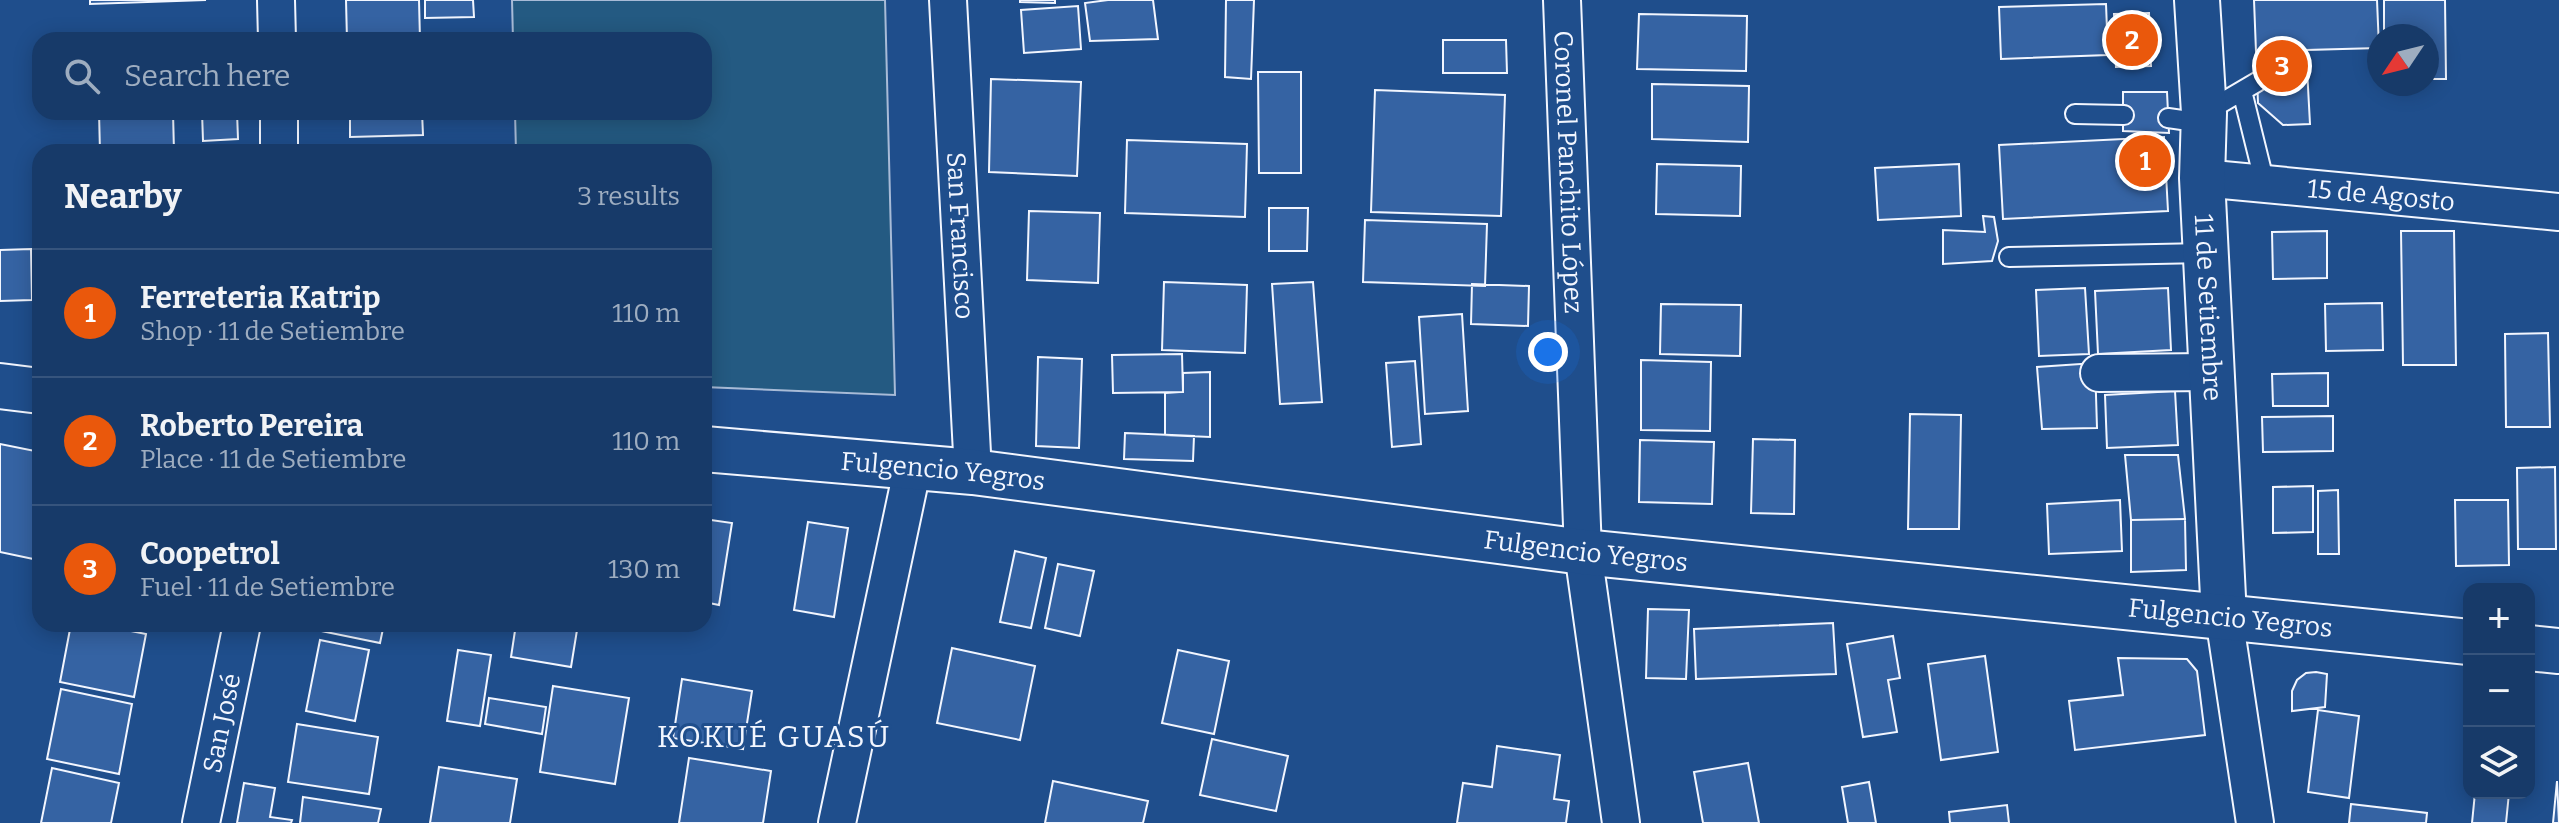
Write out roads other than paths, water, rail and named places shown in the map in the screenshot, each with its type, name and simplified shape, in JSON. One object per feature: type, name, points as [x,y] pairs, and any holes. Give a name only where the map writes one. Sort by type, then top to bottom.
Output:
[{"type":"street","points":[[276,0],[277,32]]},
{"type":"street","name":"San Francisco","points":[[948,0],[973,472]]},
{"type":"street","name":"Coronel Panchito López","points":[[1562,0],[1583,552],[1621,823]]},
{"type":"street","name":"11 de Setiembre","points":[[2197,0],[2192,118],[2202,178],[2224,617]]},
{"type":"street","points":[[279,120],[279,144]]},
{"type":"street","name":"15 de Agosto","points":[[2202,178],[2559,212]]},
{"type":"street","points":[[2099,373],[2211,372]]},
{"type":"street","points":[[0,386],[32,390]]},
{"type":"street","name":"Fulgencio Yegros","points":[[712,450],[973,472],[1583,552],[2463,641]]},
{"type":"street","points":[[837,823],[913,466]]},
{"type":"street","points":[[2224,617],[2255,823]]},
{"type":"street","name":"San José","points":[[201,823],[240,632]]},
{"type":"street","points":[[2535,649],[2559,651]]},
{"type":"lane","points":[[2192,118],[2249,87],[2265,184]]},
{"type":"lane","points":[[2075,114],[2124,115]]},
{"type":"lane","points":[[2009,257],[2205,253]]},
{"type":"place","name":"Roberto Pereira","points":[[2132,40]]},
{"type":"place","name":"Coopetrol","points":[[2282,66]]},
{"type":"place","name":"Ferreteria Katrip","points":[[2145,161]]},
{"type":"district","name":"KOKUÉ GUASÚ","points":[[774,737]]}]
